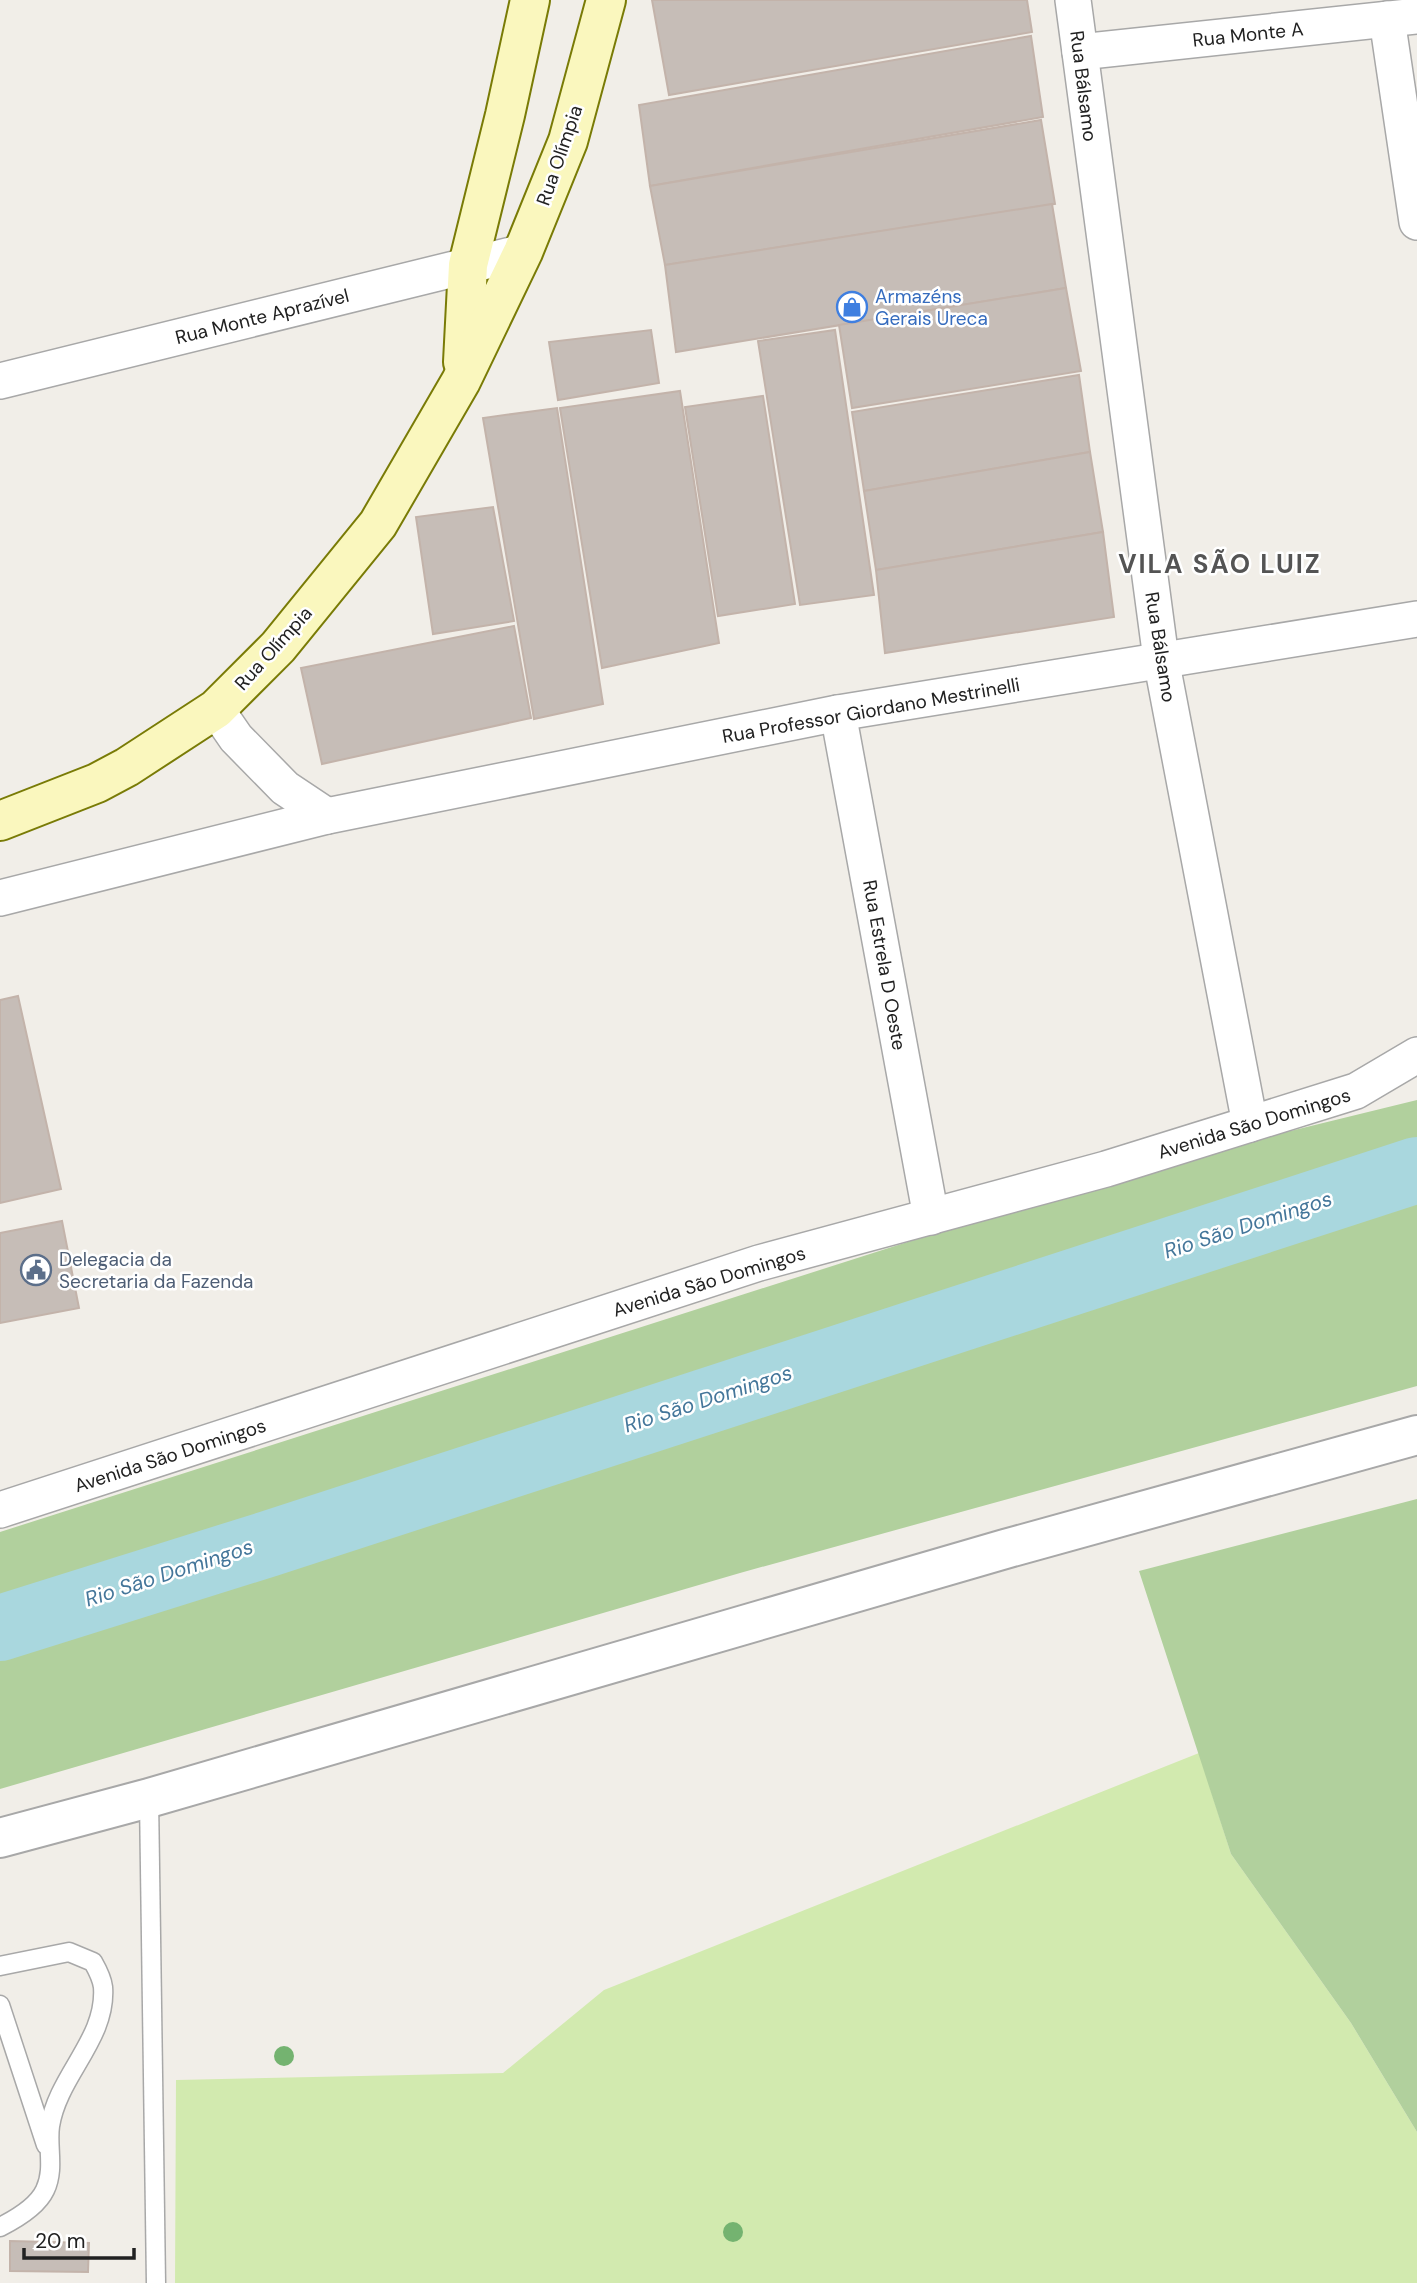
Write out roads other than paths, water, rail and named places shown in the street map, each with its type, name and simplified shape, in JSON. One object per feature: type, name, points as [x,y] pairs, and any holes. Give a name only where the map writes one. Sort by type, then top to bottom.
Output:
[{"type":"main road","name":"Rua Olímpia","points":[[461,381],[468,265],[530,0]]},
{"type":"main road","name":"Rua Olímpia","points":[[0,821],[97,783],[127,767],[216,709],[278,647],[378,524],[461,381],[523,252],[568,141],[606,0]]},
{"type":"street","name":"Rua Bálsamo","points":[[1073,0],[1161,659],[1250,1124]]},
{"type":"street","name":"Rua Monte A","points":[[1080,52],[1402,18]]},
{"type":"street","points":[[1402,18],[1417,222]]},
{"type":"street","name":"Rua Monte Aprazível","points":[[0,381],[523,252]]},
{"type":"street","name":"Rua Professor Giordano Mestrinelli","points":[[0,898],[327,816],[838,713],[1417,619]]},
{"type":"street","points":[[216,709],[236,738],[285,788],[327,816]]},
{"type":"street","name":"Rua Estrela D Oeste","points":[[838,713],[931,1217]]},
{"type":"street","name":"Avenida São Domingos","points":[[0,1510],[759,1263],[1106,1169],[1356,1091],[1417,1055]]},
{"type":"street","points":[[0,1838],[149,1798],[1005,1549],[1417,1434]]},
{"type":"lane","points":[[149,1798],[156,2283]]},
{"type":"lane","points":[[0,1966],[69,1952],[93,1962],[103,1985],[100,2022],[58,2096],[50,2127],[52,2162],[45,2190],[21,2216],[0,2227]]},
{"type":"lane","points":[[0,2005],[52,2162]]},
{"type":"waterway","name":"Rio São Domingos","points":[[0,1628],[268,1544],[1417,1170]]},
{"type":"place","name":"Armazéns Gerais Ureca","points":[[852,307]]},
{"type":"place","name":"Delegacia da Secretaria da Fazenda","points":[[36,1270]]},
{"type":"district","name":"VILA SÃO LUIZ","points":[[1220,564]]}]
